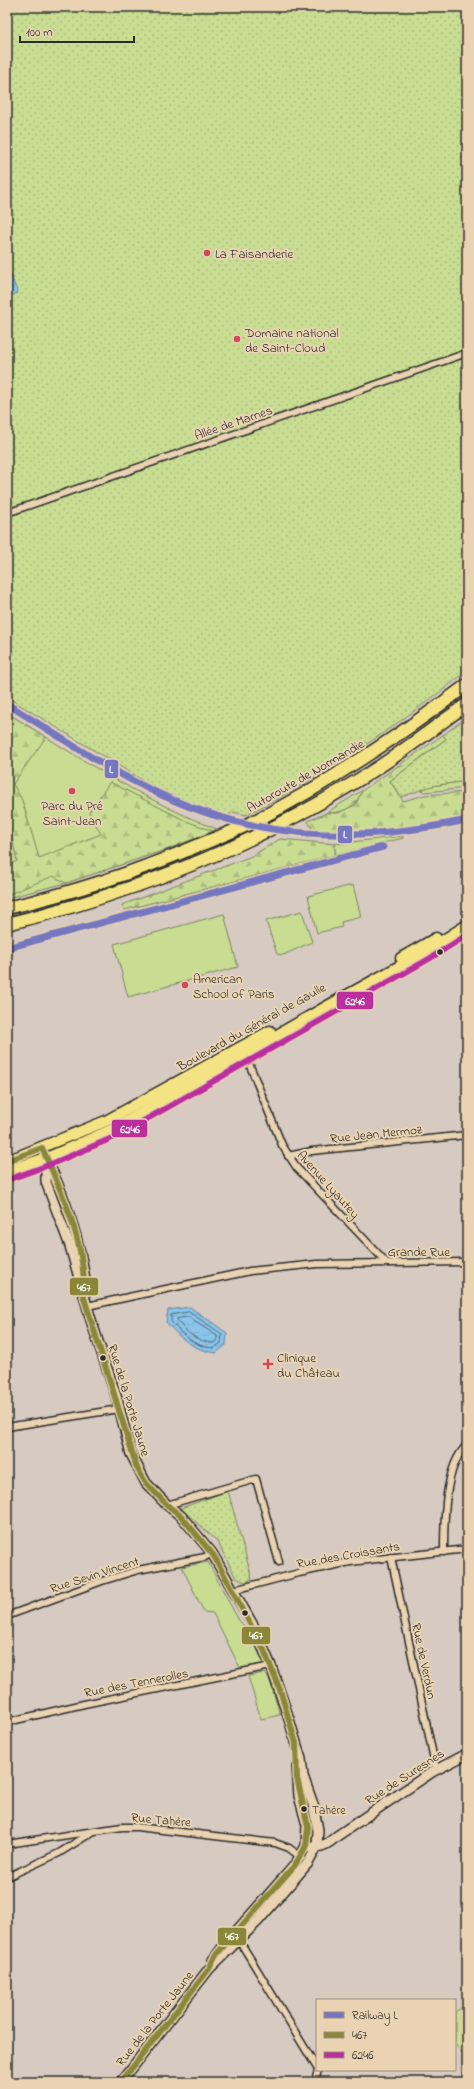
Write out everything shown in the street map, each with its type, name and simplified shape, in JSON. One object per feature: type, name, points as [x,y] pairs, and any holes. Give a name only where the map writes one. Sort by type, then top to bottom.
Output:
[{"type":"highway","name":"Autoroute de Normandie","points":[[7,908],[79,889],[153,864],[252,823],[400,735],[467,685]]},
{"type":"highway","points":[[7,924],[123,890],[164,876],[233,846],[285,821],[346,788],[408,747],[467,704]]},
{"type":"main road","name":"Boulevard du Général de Gaulle","points":[[7,1160],[42,1148],[106,1121],[244,1049],[425,952],[467,920]]},
{"type":"main road","name":"Boulevard du Général de Gaulle","points":[[7,1171],[46,1158],[94,1138],[244,1049]]},
{"type":"main road","points":[[73,1147],[84,1130],[94,1138]]},
{"type":"main road","name":"Rue de la Porte Jaune","points":[[42,1148],[56,1178],[77,1238],[86,1302],[128,1443],[137,1468],[146,1483],[167,1505],[181,1516],[212,1553],[254,1627],[271,1666],[288,1716],[301,1759],[303,1776],[315,1812],[318,1837],[317,1847],[308,1863],[258,1921],[208,1969]]},
{"type":"main road","name":"Rue de la Porte Jaune","points":[[121,2082],[208,1969],[215,1956],[265,1900],[300,1857],[306,1846],[308,1836],[307,1825],[297,1778],[298,1752]]},
{"type":"main road","name":"Rue de Suresnes","points":[[317,1847],[325,1845],[436,1769],[467,1754]]},
{"type":"main road","points":[[308,1836],[337,1836]]},
{"type":"main road","points":[[306,1846],[317,1847]]},
{"type":"street","name":"Allée de Marnes","points":[[7,513],[467,353]]},
{"type":"street","name":"Avenue Lyautey","points":[[244,1049],[282,1145],[288,1156],[297,1168],[386,1262]]},
{"type":"street","name":"Rue Jean Mermoz","points":[[288,1156],[312,1150],[467,1135]]},
{"type":"street","name":"Grande Rue","points":[[86,1302],[250,1271],[316,1264],[467,1262]]},
{"type":"street","points":[[7,1427],[119,1409]]},
{"type":"street","points":[[444,1552],[450,1478],[456,1461],[467,1445]]},
{"type":"street","points":[[167,1505],[256,1479],[279,1562]]},
{"type":"street","name":"Rue des Croissants","points":[[234,1590],[298,1572],[350,1562],[467,1549]]},
{"type":"street","name":"Rue Sevin Vincent","points":[[7,1616],[102,1581],[138,1570],[205,1557],[212,1553]]},
{"type":"street","name":"Rue de Verdun","points":[[391,1557],[436,1769]]},
{"type":"street","name":"Rue des Tennerolles","points":[[7,1722],[84,1704],[271,1666]]},
{"type":"street","name":"Rue Tahère","points":[[7,1844],[122,1827],[137,1827],[282,1844],[308,1863]]},
{"type":"street","points":[[7,1877],[58,1853],[94,1832]]},
{"type":"street","points":[[239,1940],[316,2066]]},
{"type":"street","points":[[315,2082],[318,2071]]},
{"type":"green space","name":"Domaine national de Saint-Cloud","points":[[7,7],[467,7],[467,671],[360,749],[275,800],[246,815],[233,812],[227,816],[207,810],[152,786],[7,697]]},
{"type":"green space","name":"Parc du Pré Saint-Jean","points":[[7,713],[135,791],[162,805],[217,829],[168,849],[66,883],[7,898]]},
{"type":"green space","points":[[7,713],[46,737],[13,784],[22,800],[39,858],[101,834],[89,812],[110,782],[186,821],[213,831],[168,849],[66,883],[53,876],[7,895],[7,866],[17,861],[7,815]]},
{"type":"green space","points":[[467,717],[467,781],[432,786],[401,797],[390,781],[446,739],[443,735]]},
{"type":"green space","points":[[443,735],[447,738],[390,781],[403,801],[425,795],[467,792],[467,815],[429,824],[390,829],[313,831],[308,821],[326,813],[338,813],[355,805],[363,790]]},
{"type":"green space","points":[[467,781],[467,788],[425,792],[420,790],[432,786]]},
{"type":"green space","points":[[363,790],[357,801],[349,808],[339,812],[326,813]]},
{"type":"green space","points":[[403,836],[403,838],[335,855],[335,844]]},
{"type":"green space","points":[[280,839],[335,844],[335,855],[124,910],[122,905],[252,856]]},
{"type":"green space","points":[[353,885],[361,917],[341,922],[342,927],[317,933],[308,896]]},
{"type":"green space","points":[[302,911],[312,942],[283,955],[277,954],[266,921]]},
{"type":"green space","points":[[224,914],[238,967],[128,997],[114,944]]},
{"type":"green space","points":[[228,1491],[252,1579],[245,1582],[236,1578],[217,1541],[181,1508]]},
{"type":"green space","points":[[208,1562],[238,1619],[249,1632],[263,1662],[262,1664],[240,1668],[213,1613],[204,1612],[182,1567]]},
{"type":"green space","points":[[265,1673],[269,1678],[280,1715],[261,1719],[248,1676]]},
{"type":"green space","points":[[467,2004],[467,2060],[456,2044],[456,2011]]},
{"type":"water","points":[[7,266],[18,293],[7,297]]},
{"type":"water","points":[[190,1307],[227,1333],[226,1345],[216,1353],[194,1346],[176,1333],[166,1322],[168,1310]]},
{"type":"rail line","name":"L","points":[[7,704],[129,779],[187,806],[226,819],[265,828],[304,833],[344,834],[384,833],[425,828],[467,820]]},
{"type":"rail line","name":"L","points":[[7,948],[383,847]]},
{"type":"transit line","name":"6246","points":[[10,1179],[49,1165],[117,1136],[429,959],[467,935]]},
{"type":"transit line","name":"467","points":[[7,1161],[42,1148],[65,1202],[78,1240],[84,1279],[84,1298],[137,1468],[146,1483],[167,1505],[181,1516],[214,1556],[264,1650],[280,1690],[296,1743],[297,1778],[308,1827],[306,1846],[295,1865],[215,1956],[209,1969],[121,2082]]},
{"type":"place","name":"La Faisanderie","points":[[207,253]]},
{"type":"place","name":"Domaine national de Saint-Cloud","points":[[237,339]]},
{"type":"place","name":"Parc du Pré Saint-Jean","points":[[72,791]]},
{"type":"place","name":"American School of Paris","points":[[185,985]]},
{"type":"place","name":"Clinique du Château","points":[[268,1364]]},
{"type":"place","name":"Tahère","points":[[304,1809]]}]
